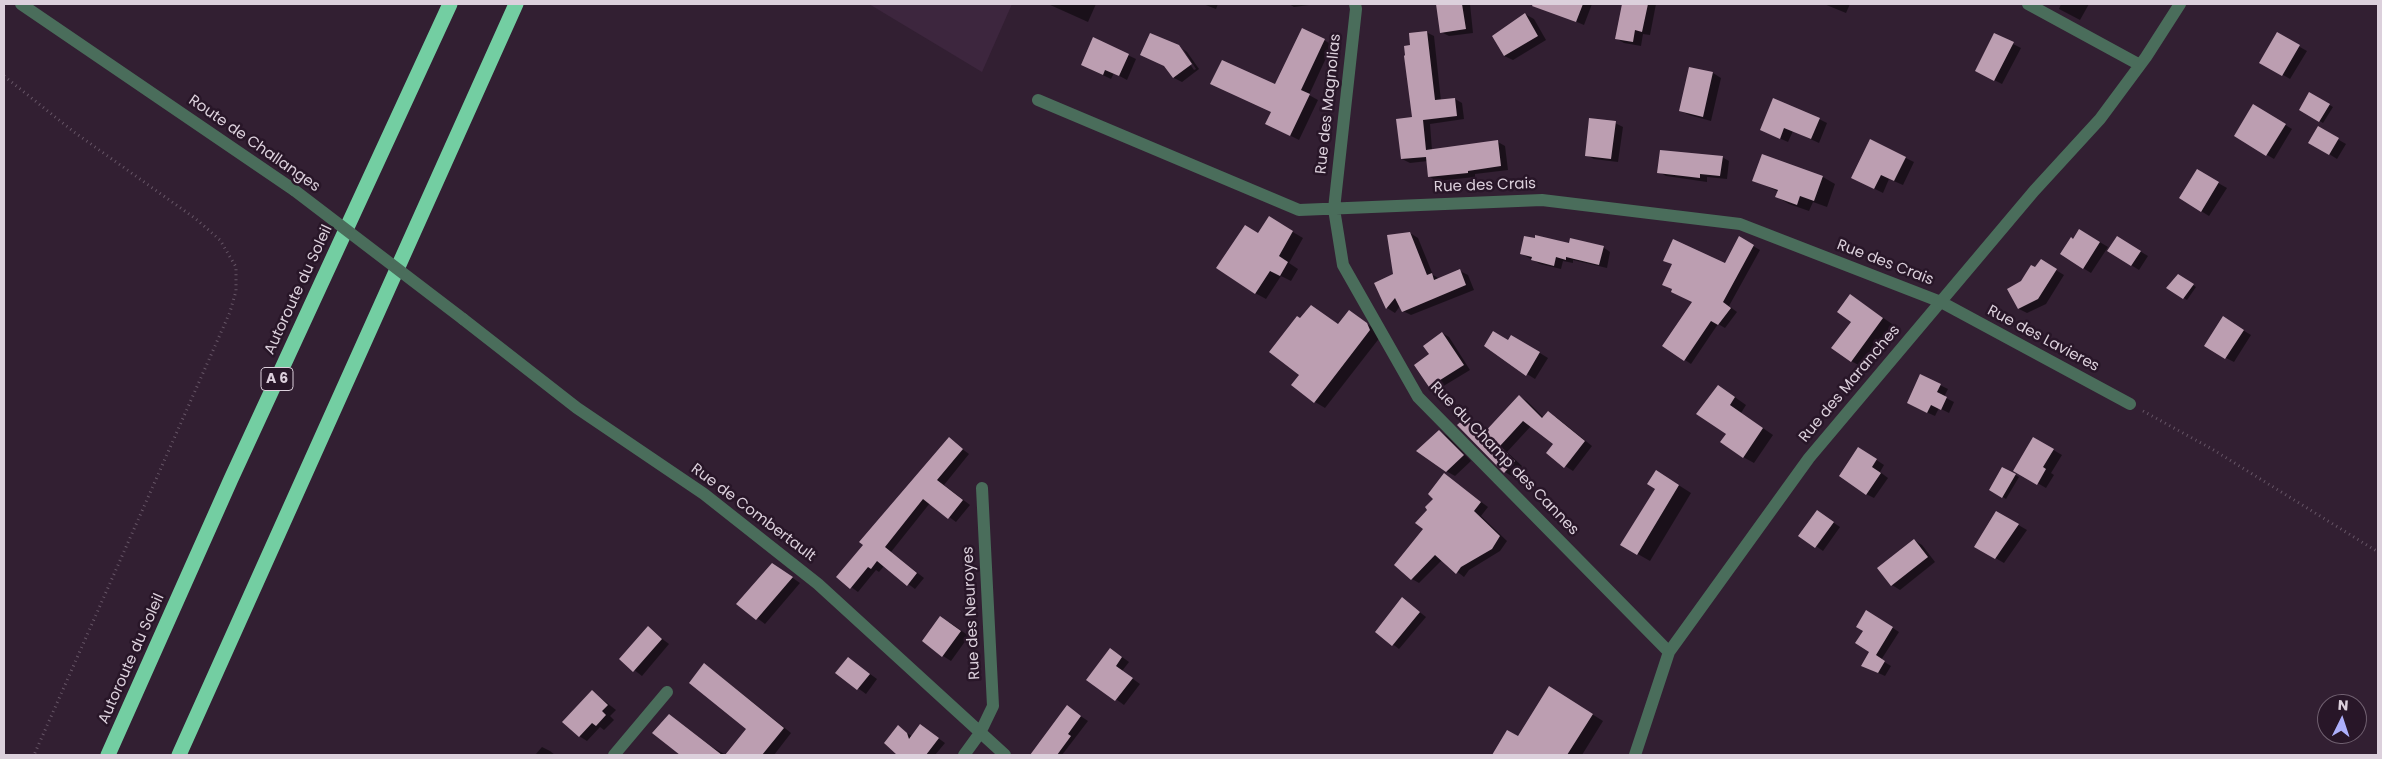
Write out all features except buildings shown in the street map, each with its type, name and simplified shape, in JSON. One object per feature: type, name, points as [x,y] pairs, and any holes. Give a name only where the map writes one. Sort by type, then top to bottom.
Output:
[{"type":"highway","name":"Autoroute du Soleil","points":[[108,755],[235,470],[450,4]]},
{"type":"highway","points":[[179,755],[516,4]]},
{"type":"street","name":"Route de Challanges","points":[[21,4],[294,190],[463,320]]},
{"type":"street","name":"Rue des Magnolias","points":[[1334,209],[1356,9],[1355,4]]},
{"type":"street","points":[[2028,4],[2140,66]]},
{"type":"street","name":"Rue des Maranches","points":[[1637,754],[1668,652],[1809,458],[2034,191],[2100,119],[2140,66],[2180,4]]},
{"type":"street","name":"Rue des Crais","points":[[1038,100],[1299,210],[1542,200],[1740,224],[1941,302]]},
{"type":"street","name":"Rue du Champ des Cannes","points":[[1334,209],[1343,265],[1418,397],[1668,652]]},
{"type":"street","name":"Rue des Lavieres","points":[[1941,302],[2130,404]]},
{"type":"street","name":"Rue de Combertault","points":[[463,320],[577,408],[704,494],[818,584],[1005,755]]},
{"type":"street","name":"Rue des Neuroyes","points":[[964,755],[980,733],[993,706],[982,488]]},
{"type":"street","points":[[614,755],[667,692]]},
{"type":"path","points":[[4,76],[74,132],[196,219],[220,240],[236,267],[236,291],[230,312],[34,755]]},
{"type":"path","points":[[2130,404],[2212,448],[2378,552]]},
{"type":"shaded area","points":[[869,4],[1012,4],[982,72]]}]
